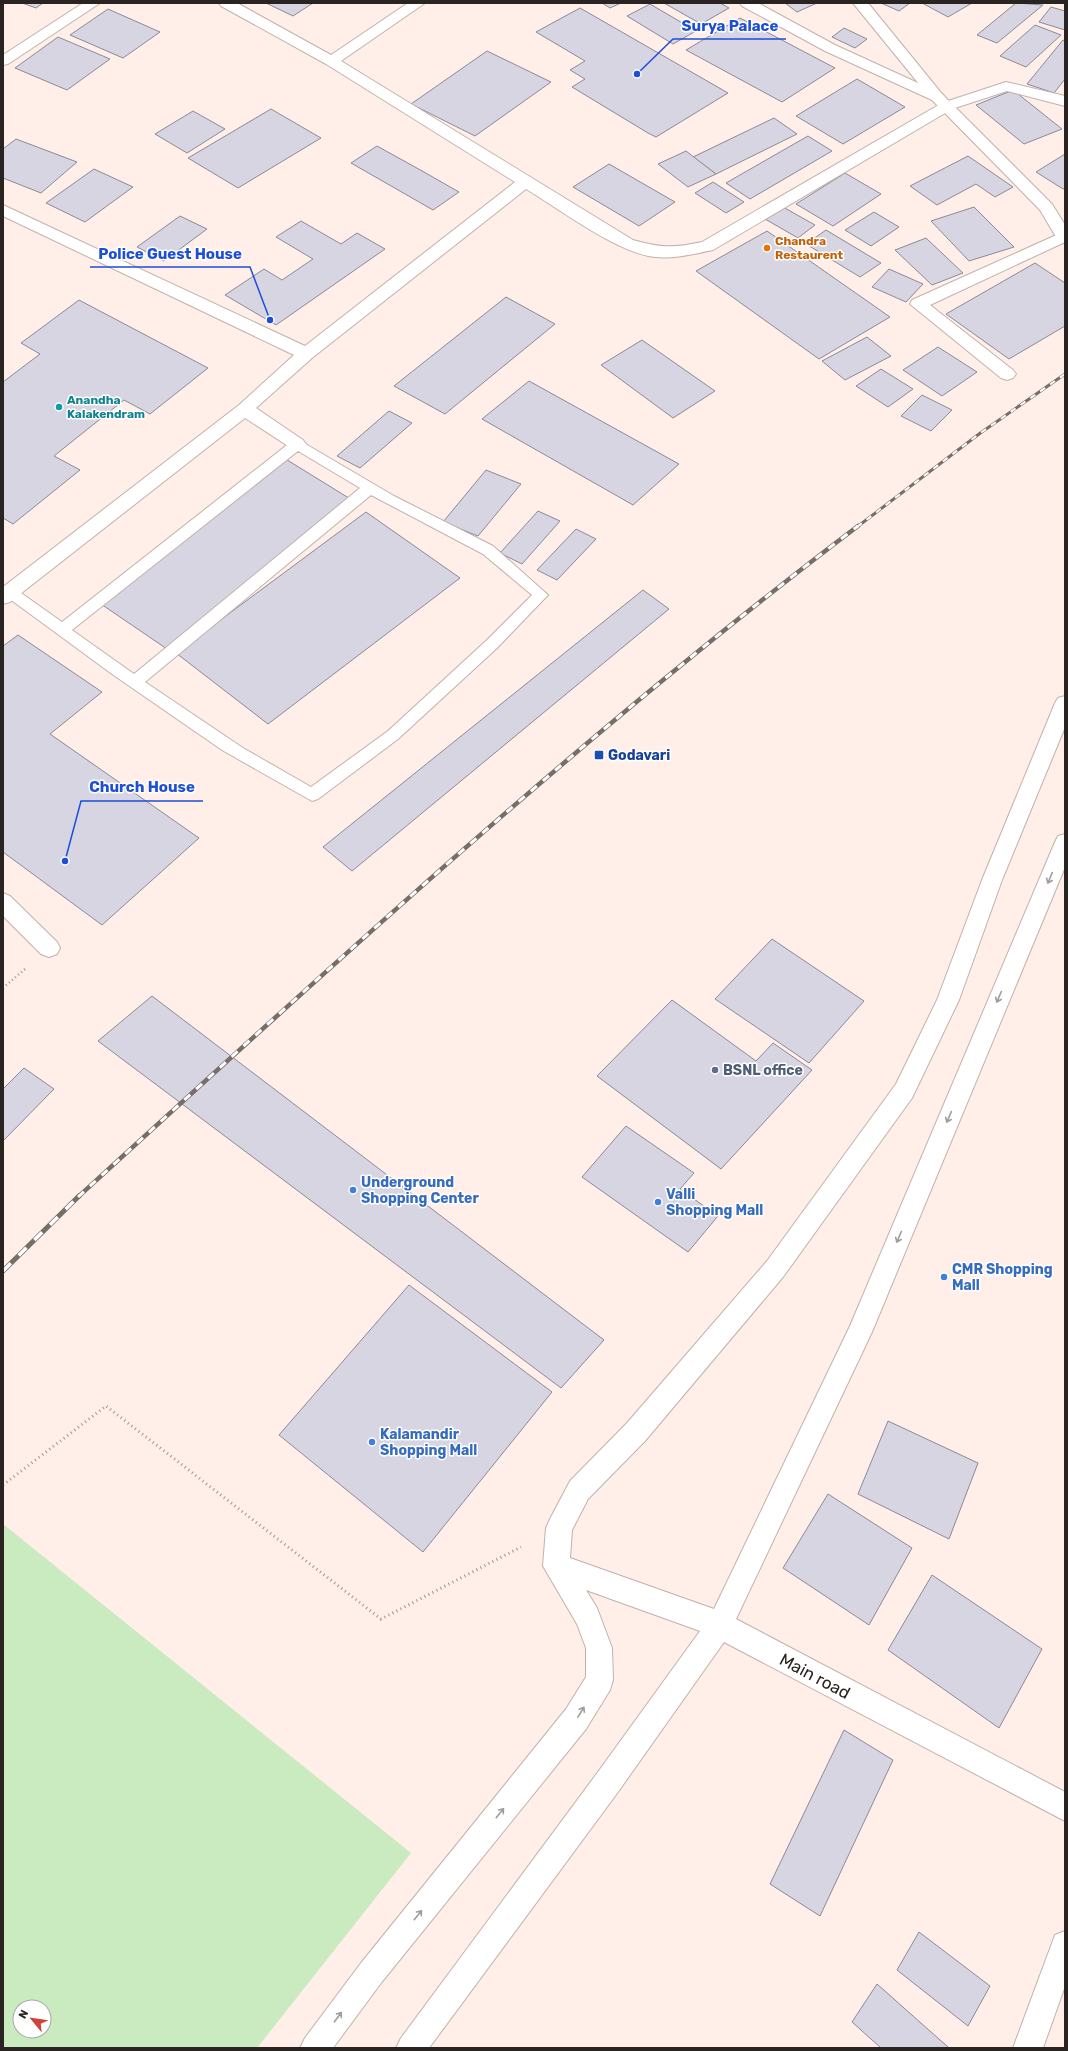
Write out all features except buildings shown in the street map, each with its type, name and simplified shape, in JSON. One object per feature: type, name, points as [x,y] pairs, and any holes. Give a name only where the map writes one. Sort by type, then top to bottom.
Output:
[{"type":"street","points":[[3,61],[93,3]]},
{"type":"street","points":[[226,3],[332,61],[627,244],[655,252],[678,252],[706,246],[942,101],[1006,86],[1065,101]]},
{"type":"street","points":[[332,61],[418,3]]},
{"type":"street","points":[[747,3],[830,48],[942,101]]},
{"type":"street","points":[[860,3],[942,101],[1046,207],[1064,238],[918,304],[1007,374]]},
{"type":"street","points":[[6,594],[245,408],[306,354],[525,182]]},
{"type":"street","points":[[3,210],[306,354]]},
{"type":"street","points":[[245,408],[297,444]]},
{"type":"street","points":[[315,2048],[371,1973],[576,1719],[600,1680],[599,1648],[588,1617],[556,1566],[559,1528],[579,1490],[636,1432],[775,1269],[904,1091],[948,1000],[992,880],[1065,703]]},
{"type":"street","points":[[411,2048],[608,1782],[720,1625],[860,1332],[1065,842]]},
{"type":"street","points":[[3,902],[49,948]]},
{"type":"street","name":"Main road","points":[[556,1566],[720,1625],[1065,1807]]},
{"type":"street","points":[[1028,2048],[1065,1945]]},
{"type":"lane","points":[[6,594],[62,630],[228,747],[312,795],[393,735],[492,644],[540,595],[488,550],[370,488],[297,444],[62,630]]},
{"type":"lane","points":[[135,682],[370,488]]},
{"type":"path","points":[[3,1486],[106,1406],[381,1619],[559,1528]]},
{"type":"green space","points":[[3,1524],[411,1853],[257,2048],[3,2048]]},
{"type":"railway","points":[[857,527],[979,434],[1065,374]]},
{"type":"railway","points":[[78,1197],[460,852],[656,686],[756,605],[858,526]]},
{"type":"railway","points":[[3,1271],[79,1196]]},
{"type":"place","name":"Surya Palace","points":[[637,74]]},
{"type":"place","name":"Chandra Restaurent","points":[[767,248]]},
{"type":"place","name":"Police Guest House","points":[[270,320]]},
{"type":"place","name":"Anandha Kalakendram","points":[[59,407]]},
{"type":"place","name":"Godavari","points":[[599,755]]},
{"type":"place","name":"Church House","points":[[65,861]]},
{"type":"place","name":"BSNL office","points":[[715,1070]]},
{"type":"place","name":"Underground Shopping Center","points":[[353,1190]]},
{"type":"place","name":"Valli Shopping Mall","points":[[658,1202]]},
{"type":"place","name":"CMR Shopping Mall","points":[[944,1277]]},
{"type":"place","name":"Kalamandir Shopping Mall","points":[[372,1442]]}]
